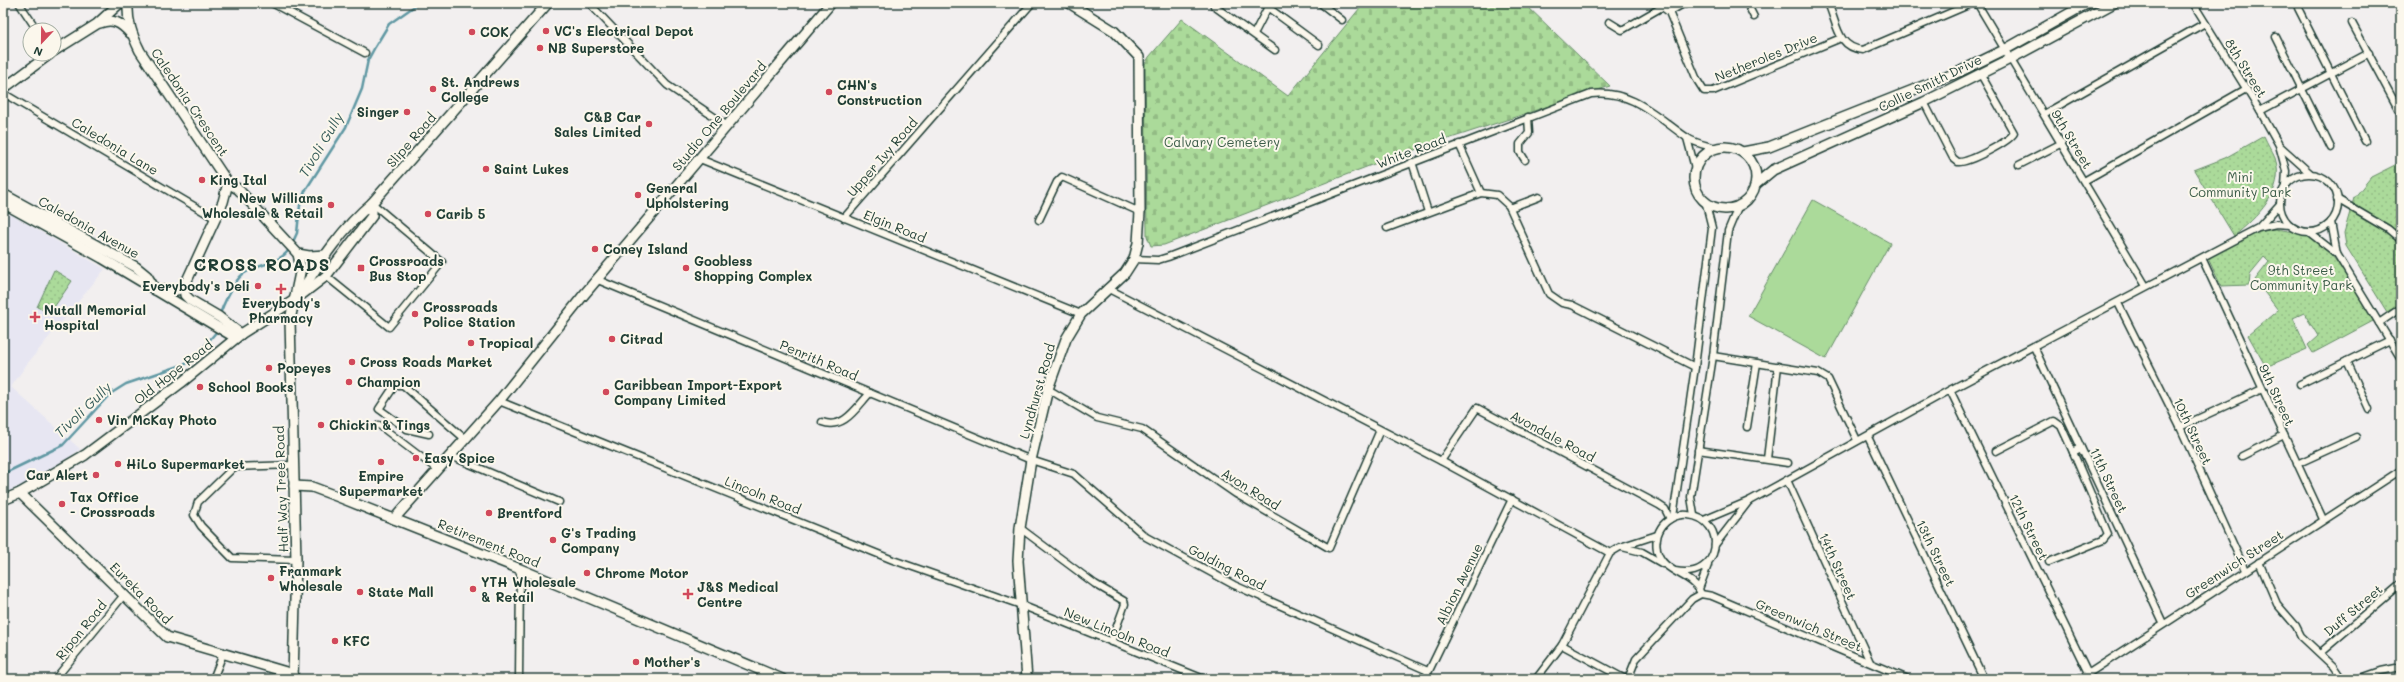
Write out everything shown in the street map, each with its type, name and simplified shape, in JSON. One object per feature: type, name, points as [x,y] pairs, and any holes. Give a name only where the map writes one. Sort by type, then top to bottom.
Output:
[{"type":"main road","points":[[62,46],[97,24],[120,3]]},
{"type":"main road","name":"Caledonia Crescent","points":[[128,3],[128,16],[132,35]]},
{"type":"main road","name":"Slipe Road","points":[[296,299],[326,255],[362,211],[372,203],[548,3]]},
{"type":"main road","name":"Studio One Boulevard","points":[[394,520],[499,402],[598,280],[700,159],[726,125],[831,3]]},
{"type":"main road","name":"Lyndhurst Road","points":[[1027,679],[1018,561],[1020,528],[1031,460],[1048,389],[1066,339],[1081,314],[1107,288],[1125,273],[1134,258],[1138,243],[1140,212],[1139,57],[1114,31],[1069,3]]},
{"type":"main road","name":"Collie Smith Drive","points":[[1743,152],[1769,147],[1961,71],[2006,49],[2088,3]]},
{"type":"main road","name":"Collie Smith Drive","points":[[1756,184],[1773,170],[1924,102],[2012,58],[2114,3]]},
{"type":"main road","name":"Caledonia Crescent","points":[[97,24],[104,21],[116,22],[123,25],[132,35],[173,102],[228,183],[238,189],[293,248]]},
{"type":"main road","points":[[3,89],[39,62]]},
{"type":"main road","points":[[1724,147],[1743,152],[1755,170],[1756,184],[1750,198],[1738,207],[1727,210],[1716,209],[1706,204],[1696,192],[1694,184],[1695,168],[1702,156],[1714,148],[1724,147]]},
{"type":"main road","points":[[228,183],[223,202],[216,219],[184,287],[185,295],[190,300],[239,336]]},
{"type":"main road","name":"Caledonia Avenue","points":[[3,194],[136,267],[148,276],[155,290]]},
{"type":"main road","name":"Caledonia Avenue","points":[[3,203],[155,290],[220,322]]},
{"type":"main road","name":"Slipe Road","points":[[296,299],[326,276],[372,216],[372,203]]},
{"type":"main road","points":[[293,248],[309,256],[326,255]]},
{"type":"main road","points":[[293,248],[301,274],[296,299]]},
{"type":"main road","points":[[155,290],[177,290],[184,287]]},
{"type":"main road","name":"Old Hope Road","points":[[3,500],[20,493],[85,456],[239,336],[296,299]]},
{"type":"main road","name":"Half Way Tree Road","points":[[293,677],[296,560],[290,320],[296,299]]},
{"type":"main road","name":"Retirement Road","points":[[294,486],[312,488],[336,496],[520,569],[782,679]]},
{"type":"main road","name":"Eureka Road","points":[[20,493],[167,637],[293,677]]},
{"type":"street","points":[[19,3],[32,22]]},
{"type":"street","points":[[272,3],[365,53]]},
{"type":"street","points":[[589,3],[668,85],[726,125]]},
{"type":"street","name":"Upper Ivy Road","points":[[844,218],[1032,3]]},
{"type":"street","points":[[1320,3],[1342,20]]},
{"type":"street","points":[[1656,3],[1669,12],[1685,3]]},
{"type":"street","points":[[1747,3],[1754,17]]},
{"type":"street","points":[[1828,3],[1841,38],[1847,46],[1863,50],[1973,3]]},
{"type":"street","name":"9th Street","points":[[1977,3],[2012,58],[2146,286]]},
{"type":"street","name":"8th Street","points":[[2193,3],[2260,111],[2279,145]]},
{"type":"street","points":[[1254,34],[1267,4],[1319,45]]},
{"type":"street","points":[[1214,6],[1275,50]]},
{"type":"street","points":[[1609,22],[1622,30],[1662,8]]},
{"type":"street","points":[[2298,8],[2365,141]]},
{"type":"street","name":"Netheroles Drive","points":[[1669,12],[1696,80],[1704,90],[1713,91],[1841,38]]},
{"type":"street","points":[[2044,114],[2206,23]]},
{"type":"street","points":[[2352,23],[2401,114]]},
{"type":"street","points":[[2276,37],[2330,148]]},
{"type":"street","points":[[2260,111],[2369,53]]},
{"type":"street","points":[[1924,102],[1954,158],[1958,162],[1969,160],[2007,140],[2014,133],[1980,73]]},
{"type":"street","points":[[2084,181],[2246,89]]},
{"type":"street","name":"Caledonia Lane","points":[[3,93],[216,219]]},
{"type":"street","name":"White Road","points":[[1134,258],[1158,260],[1168,257],[1581,96],[1612,93],[1640,104],[1687,138],[1714,148]]},
{"type":"street","points":[[1525,160],[1520,152],[1520,144],[1529,133],[1528,117]]},
{"type":"street","points":[[1687,138],[1695,168]]},
{"type":"street","points":[[2019,164],[2062,143]]},
{"type":"street","points":[[1459,144],[1480,193]]},
{"type":"street","points":[[2279,145],[2310,173],[2321,176],[2331,183],[2337,200],[2336,211],[2331,222],[2320,230],[2310,233]]},
{"type":"street","points":[[2258,228],[2279,205],[2285,186],[2286,171],[2279,145]]},
{"type":"street","name":"Elgin Road","points":[[700,159],[1081,314]]},
{"type":"street","points":[[1412,162],[1428,212]]},
{"type":"street","points":[[2285,186],[2297,176],[2310,173]]},
{"type":"street","points":[[1039,220],[1057,182],[1062,177],[1140,212]]},
{"type":"street","points":[[1387,228],[1480,193],[1496,195],[1510,208],[1549,294],[1562,303],[1572,305],[1695,367]]},
{"type":"street","points":[[1510,208],[1539,197]]},
{"type":"street","points":[[2337,200],[2388,229],[2401,240]]},
{"type":"street","points":[[326,276],[389,327],[442,262],[372,203]]},
{"type":"street","points":[[1671,518],[1695,367],[1712,228],[1706,204]]},
{"type":"street","points":[[2279,205],[2284,218],[2290,225]]},
{"type":"street","points":[[1694,515],[1691,497],[1713,356],[1728,231],[1738,207]]},
{"type":"street","points":[[2331,222],[2337,254],[2401,359]]},
{"type":"street","points":[[1704,520],[1749,501],[1857,440],[1868,437],[1950,390],[2118,303],[2146,286],[2258,228],[2276,224],[2290,225],[2310,233],[2337,254]]},
{"type":"street","name":"9th Street","points":[[2202,258],[2323,519]]},
{"type":"street","name":"Penrith Road","points":[[598,280],[1031,460]]},
{"type":"street","points":[[1107,288],[1441,461],[1610,553]]},
{"type":"street","name":"10th Street","points":[[2118,303],[2180,427],[2245,570]]},
{"type":"street","points":[[2379,323],[2401,308]]},
{"type":"street","points":[[2300,384],[2390,340]]},
{"type":"street","name":"11th Street","points":[[2034,346],[2163,623]]},
{"type":"street","points":[[1713,356],[1818,373],[1828,379],[1857,440]]},
{"type":"street","points":[[2347,361],[2369,410]]},
{"type":"street","points":[[1747,427],[1757,363]]},
{"type":"street","points":[[1767,460],[1778,366]]},
{"type":"street","points":[[429,434],[407,429],[379,409],[395,385],[403,385],[465,439]]},
{"type":"street","name":"Avon Road","points":[[1048,389],[1097,418],[1142,429],[1236,494],[1329,548],[1380,430]]},
{"type":"street","points":[[2180,427],[2262,389]]},
{"type":"street","name":"12th Street","points":[[1950,390],[2088,673]]},
{"type":"street","points":[[822,422],[832,425],[843,422],[870,393]]},
{"type":"street","name":"Lincoln Road","points":[[499,402],[893,560],[1021,605]]},
{"type":"street","name":"Avondale Road","points":[[1441,461],[1477,408],[1659,505],[1671,518]]},
{"type":"street","points":[[1996,451],[2054,421],[2061,426],[2108,534],[2103,540],[2049,562]]},
{"type":"street","points":[[379,425],[438,470]]},
{"type":"street","points":[[2242,456],[2284,435]]},
{"type":"street","name":"13th Street","points":[[1868,437],[1984,679]]},
{"type":"street","points":[[2297,464],[2356,437]]},
{"type":"street","points":[[2072,452],[2082,448]]},
{"type":"street","points":[[1698,450],[1788,462]]},
{"type":"street","points":[[450,456],[559,502]]},
{"type":"street","name":"Golding Road","points":[[1031,460],[1074,474],[1146,537],[1234,585],[1428,671]]},
{"type":"street","points":[[293,465],[234,467],[198,502],[194,514],[201,526],[232,558],[296,560]]},
{"type":"street","name":"Greenwich Street","points":[[2080,679],[2163,623],[2401,470]]},
{"type":"street","name":"14th Street","points":[[1787,480],[1870,662]]},
{"type":"street","name":"Albion Avenue","points":[[1425,679],[1512,499]]},
{"type":"street","points":[[1628,679],[1636,659],[1692,598],[1700,592],[1707,566],[1713,557],[1716,545],[1749,501]]},
{"type":"street","points":[[1666,566],[1657,551],[1657,535],[1662,526],[1671,518],[1683,514],[1694,515],[1704,520],[1713,531],[1716,545]]},
{"type":"street","points":[[1020,528],[1095,584],[1124,601],[1125,604],[1111,642]]},
{"type":"street","points":[[1536,679],[1562,646],[1610,553],[1620,547],[1657,535]]},
{"type":"street","points":[[1620,547],[1642,552],[1674,571],[1685,573],[1696,572],[1706,566],[1713,557]]},
{"type":"street","points":[[2259,562],[2277,604],[2296,626],[2301,636],[2320,653],[2342,679]]},
{"type":"street","points":[[519,679],[520,569]]},
{"type":"street","name":"Greenwich Street","points":[[1674,571],[1700,592],[1908,679]]},
{"type":"street","name":"Duff Street","points":[[2320,653],[2401,584]]},
{"type":"street","name":"Ripon Road","points":[[55,679],[124,595]]},
{"type":"street","name":"New Lincoln Road","points":[[1021,605],[1204,679]]},
{"type":"street","points":[[1562,646],[1625,679]]},
{"type":"street","points":[[213,679],[223,654]]},
{"type":"street","points":[[2358,679],[2381,671],[2401,667]]},
{"type":"shaded area","name":"Nutall Memorial Hospital","points":[[3,210],[105,269],[27,364],[11,387],[80,449],[47,475],[3,493]]},
{"type":"green space","name":"Calvary Cemetery","points":[[1364,3],[1524,3],[1610,86],[1387,159],[1164,245],[1151,246],[1147,236],[1145,64],[1149,57],[1182,19],[1288,96]]},
{"type":"green space","name":"Mini Community Park","points":[[2264,136],[2275,158],[2277,170],[2273,192],[2260,212],[2234,236],[2194,170],[2225,158]]},
{"type":"green space","points":[[2401,162],[2401,304],[2387,312],[2346,246],[2344,233],[2354,198],[2371,177]]},
{"type":"green space","points":[[1813,200],[1890,243],[1826,359],[1748,316]]},
{"type":"green space","name":"9th Street Community Park","points":[[2274,229],[2291,231],[2308,236],[2327,250],[2349,279],[2375,320],[2313,353],[2308,345],[2318,336],[2304,313],[2293,318],[2307,349],[2266,367],[2248,335],[2278,310],[2255,280],[2269,262],[2264,257],[2250,274],[2249,285],[2221,286],[2207,256],[2254,233]]},
{"type":"green space","points":[[54,270],[72,281],[50,313],[37,307]]},
{"type":"waterway","name":"Tivoli Gully","points":[[292,244],[297,233],[300,205],[305,191],[346,127],[362,89],[368,60],[389,24],[419,3]]},
{"type":"waterway","name":"Tivoli Gully","points":[[220,315],[229,293],[243,274],[275,261],[289,249]]},
{"type":"waterway","name":"Tivoli Gully","points":[[3,474],[63,445],[110,394],[126,384],[191,362],[218,330]]},
{"type":"place","name":"VC's Electrical Depot","points":[[546,31]]},
{"type":"place","name":"COK","points":[[472,32]]},
{"type":"place","name":"NB Superstore","points":[[540,48]]},
{"type":"place","name":"St. Andrews College","points":[[433,89]]},
{"type":"place","name":"CHN's Construction","points":[[829,92]]},
{"type":"place","name":"Singer","points":[[407,112]]},
{"type":"place","name":"C&B Car Sales Limited","points":[[649,124]]},
{"type":"place","name":"Saint Lukes","points":[[486,169]]},
{"type":"place","name":"King Ital","points":[[202,180]]},
{"type":"place","name":"General Upholstering","points":[[638,195]]},
{"type":"place","name":"New Williams Wholesale & Retail","points":[[331,205]]},
{"type":"place","name":"Carib 5","points":[[428,214]]},
{"type":"place","name":"Coney Island","points":[[595,249]]},
{"type":"place","name":"Crossroads Bus Stop","points":[[361,268]]},
{"type":"place","name":"Goobless Shopping Complex","points":[[686,268]]},
{"type":"place","name":"Everybody's Deli","points":[[258,286]]},
{"type":"place","name":"Everybody's Pharmacy","points":[[281,289]]},
{"type":"place","name":"Crossroads Police Station","points":[[415,314]]},
{"type":"place","name":"Nutall Memorial Hospital","points":[[35,317]]},
{"type":"place","name":"Citrad","points":[[612,339]]},
{"type":"place","name":"Tropical","points":[[471,343]]},
{"type":"place","name":"Cross Roads Market","points":[[352,362]]},
{"type":"place","name":"Popeyes","points":[[269,368]]},
{"type":"place","name":"Champion","points":[[349,382]]},
{"type":"place","name":"School Books","points":[[200,387]]},
{"type":"place","name":"Caribbean Import-Export Company Limited","points":[[606,392]]},
{"type":"place","name":"Vin McKay Photo","points":[[99,420]]},
{"type":"place","name":"Chickin & Tings","points":[[321,425]]},
{"type":"place","name":"Easy Spice","points":[[416,458]]},
{"type":"place","name":"Empire Supermarket","points":[[381,462]]},
{"type":"place","name":"HiLo Supermarket","points":[[118,464]]},
{"type":"place","name":"Car Alert","points":[[96,475]]},
{"type":"place","name":"Tax Office - Crossroads","points":[[62,504]]},
{"type":"place","name":"Brentford","points":[[489,513]]},
{"type":"place","name":"G's Trading Company","points":[[553,540]]},
{"type":"place","name":"Chrome Motor","points":[[587,573]]},
{"type":"place","name":"Franmark Wholesale","points":[[271,578]]},
{"type":"place","name":"YTH Wholesale & Retail","points":[[473,589]]},
{"type":"place","name":"State Mall","points":[[360,592]]},
{"type":"place","name":"J&S Medical Centre","points":[[688,594]]},
{"type":"place","name":"KFC","points":[[335,641]]},
{"type":"place","name":"Mother's","points":[[636,662]]},
{"type":"district","name":"CROSS ROADS","points":[[262,265]]}]
